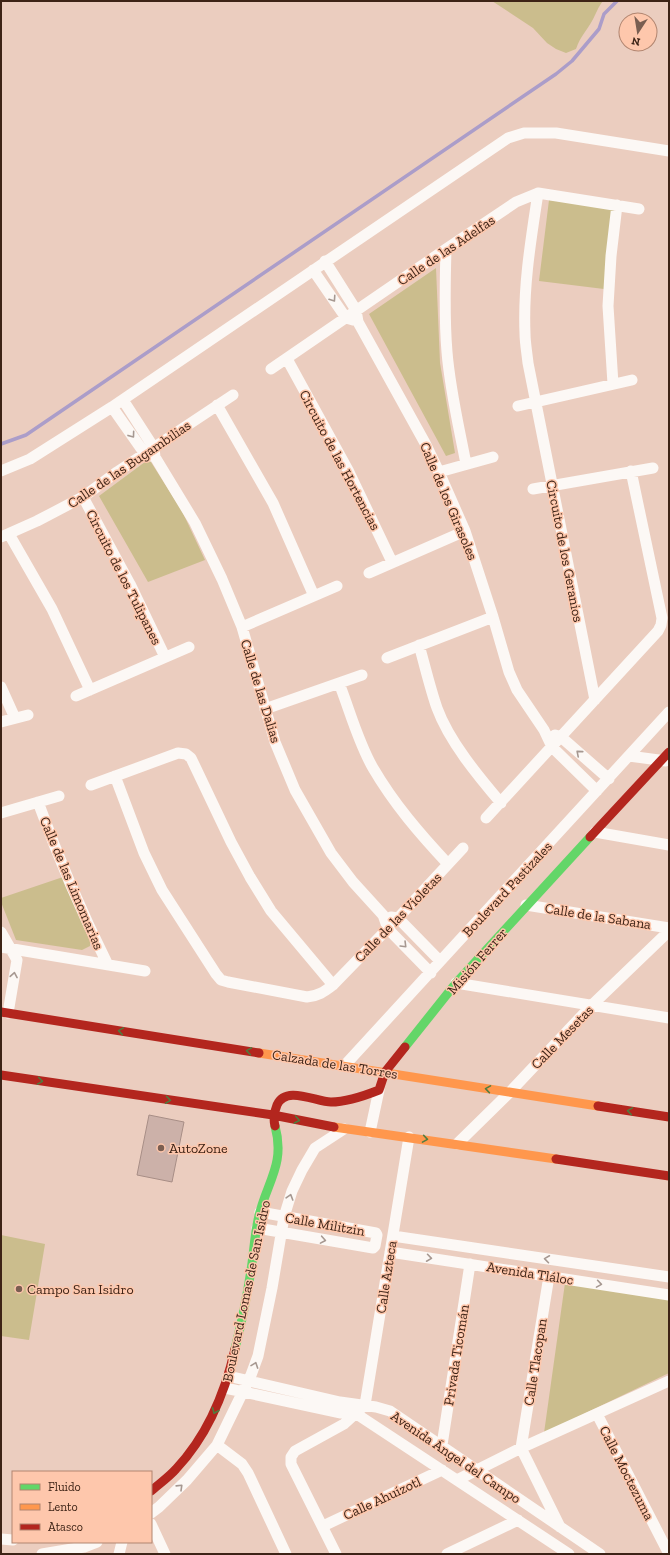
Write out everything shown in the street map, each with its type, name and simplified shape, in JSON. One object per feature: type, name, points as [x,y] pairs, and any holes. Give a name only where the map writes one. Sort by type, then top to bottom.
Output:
[{"type":"main road","name":"Misión Ferrer","points":[[379,1090],[385,1072],[456,983],[526,905],[666,758]]},
{"type":"main road","name":"Calzada de las Torres","points":[[4,1013],[345,1065],[669,1117]]},
{"type":"main road","points":[[1,1075],[669,1176]]},
{"type":"main road","points":[[273,1115],[280,1100],[285,1096],[300,1096],[330,1102],[361,1097],[379,1090]]},
{"type":"main road","name":"Boulevard Lomas de San Isidro","points":[[152,1490],[171,1474],[194,1448],[212,1419],[225,1388],[243,1312],[260,1212],[278,1162],[278,1136],[273,1115]]},
{"type":"street","points":[[1,471],[30,459],[123,400],[325,261],[508,138],[524,133],[556,133],[669,151]]},
{"type":"street","points":[[538,193],[639,209]]},
{"type":"street","name":"Calle de las Adelfas","points":[[272,369],[356,310],[516,202],[538,193]]},
{"type":"street","name":"Circuito de los Geranios","points":[[538,193],[527,274],[525,307],[526,341],[535,401],[596,700]]},
{"type":"street","points":[[613,384],[608,306],[611,256],[617,205]]},
{"type":"street","points":[[446,249],[445,285],[447,353],[466,464]]},
{"type":"street","name":"Calle de los Girasoles","points":[[325,261],[356,310],[358,322],[402,400],[439,472],[465,531],[493,617],[504,658],[517,690],[544,730],[552,747],[597,791]]},
{"type":"street","points":[[313,270],[346,318],[358,322]]},
{"type":"street","name":"Circuito de las Hortencias","points":[[287,359],[349,472],[392,562]]},
{"type":"street","points":[[518,406],[632,380]]},
{"type":"street","name":"Calle de las Bugambilias","points":[[5,535],[83,497],[152,453],[233,395]]},
{"type":"street","name":"Calle de las Dalias","points":[[123,400],[152,453],[195,523],[222,579],[242,627],[275,742],[295,790],[327,847],[353,882],[383,915],[388,929],[431,973]]},
{"type":"street","points":[[217,405],[274,503],[314,596]]},
{"type":"street","name":"Calle de las Dalias","points":[[112,407],[152,453]]},
{"type":"street","points":[[439,472],[493,457]]},
{"type":"street","points":[[533,489],[652,468]]},
{"type":"street","points":[[486,818],[596,700],[658,631],[661,625],[662,618],[631,472]]},
{"type":"street","name":"Circuito de los Tulipanes","points":[[83,497],[130,584],[165,657]]},
{"type":"street","points":[[369,573],[465,531]]},
{"type":"street","points":[[5,535],[52,609],[90,690]]},
{"type":"street","points":[[242,627],[337,586]]},
{"type":"street","points":[[387,658],[493,617]]},
{"type":"street","points":[[419,645],[437,709],[451,736],[469,763],[500,803]]},
{"type":"street","name":"Circuito de los Tulipanes","points":[[76,696],[189,647]]},
{"type":"street","points":[[265,710],[362,675]]},
{"type":"street","points":[[339,683],[358,735],[372,767],[393,800],[419,833],[448,864]]},
{"type":"street","points":[[1,687],[15,718]]},
{"type":"street","name":"Boulevard Pastizales","points":[[345,1065],[669,712]]},
{"type":"street","points":[[1,722],[28,715]]},
{"type":"street","points":[[544,730],[561,737],[609,779]]},
{"type":"street","points":[[91,785],[178,753],[186,754],[191,758],[231,842],[271,911],[333,985]]},
{"type":"street","points":[[629,756],[666,758]]},
{"type":"street","name":"Calle de las Violetas","points":[[115,776],[144,853],[162,890],[221,980],[307,997],[316,996],[333,985],[464,848]]},
{"type":"street","name":"Calle de las Limomarias","points":[[1,813],[59,796]]},
{"type":"street","name":"Calle de las Limomarias","points":[[38,802],[52,842],[107,964]]},
{"type":"street","points":[[595,832],[669,845]]},
{"type":"street","name":"Calle de la Sabana","points":[[526,905],[669,928]]},
{"type":"street","points":[[383,915],[398,918],[440,961]]},
{"type":"street","name":"Calle Mesetas","points":[[457,1144],[591,1006],[669,931]]},
{"type":"street","points":[[2,933],[4,950],[17,960],[4,1013]]},
{"type":"street","points":[[4,950],[107,964],[145,971]]},
{"type":"street","points":[[456,983],[669,1018]]},
{"type":"street","points":[[370,1132],[379,1090]]},
{"type":"street","name":"Boulevard Lomas de San Isidro","points":[[152,1512],[187,1480],[217,1445],[243,1392],[258,1356],[284,1217],[292,1191],[315,1148],[344,1128]]},
{"type":"street","name":"Calle Azteca","points":[[365,1405],[408,1137]]},
{"type":"street","name":"Calle Militzin","points":[[257,1228],[373,1248],[376,1241],[376,1234],[260,1212]]},
{"type":"street","name":"Avenida Tláloc","points":[[393,1236],[669,1277]]},
{"type":"street","name":"Avenida Tláloc","points":[[390,1252],[669,1295]]},
{"type":"street","name":"Privada Ticomán","points":[[442,1445],[470,1264]]},
{"type":"street","name":"Calle Tlacopan","points":[[520,1448],[549,1276]]},
{"type":"street","name":"Avenida Ángel del Campo","points":[[228,1376],[340,1402],[365,1405],[390,1411],[600,1554]]},
{"type":"street","points":[[457,1480],[520,1448],[669,1381]]},
{"type":"street","points":[[225,1388],[340,1413],[355,1413]]},
{"type":"street","points":[[336,1554],[291,1464],[291,1457],[295,1451],[344,1424],[365,1405]]},
{"type":"street","name":"Avenida Ángel del Campo","points":[[355,1413],[569,1554]]},
{"type":"street","name":"Calle Moctezuma","points":[[597,1414],[668,1554]]},
{"type":"street","points":[[217,1445],[242,1464],[248,1473],[286,1554]]},
{"type":"street","points":[[520,1448],[560,1528]]},
{"type":"street","name":"Calle Ahuízotl","points":[[323,1526],[442,1470]]},
{"type":"street","points":[[447,1554],[518,1520]]},
{"type":"street","points":[[152,1526],[165,1554]]},
{"type":"street","points":[[1,1539],[12,1540]]},
{"type":"street","points":[[42,1554],[94,1543]]},
{"type":"street","points":[[119,1554],[122,1543]]},
{"type":"shaded area","points":[[492,1],[603,1],[576,49],[566,53],[547,43],[533,28]]},
{"type":"shaded area","points":[[549,200],[614,208],[604,289],[539,281]]},
{"type":"shaded area","points":[[436,268],[440,363],[455,453],[446,456],[369,314]]},
{"type":"shaded area","points":[[149,459],[182,511],[205,560],[148,582],[99,496]]},
{"type":"shaded area","points":[[63,877],[90,941],[90,946],[82,950],[16,940],[1,902],[1,898]]},
{"type":"shaded area","name":"Campo San Isidro","points":[[1,1235],[45,1244],[29,1340],[1,1336]]},
{"type":"shaded area","points":[[565,1283],[669,1298],[669,1373],[544,1433]]},
{"type":"building","name":"AutoZone","points":[[149,1115],[184,1122],[172,1182],[137,1175]]},
{"type":"waterway","points":[[1,444],[26,435],[556,74],[572,61],[599,29],[604,14],[617,1]]},
{"type":"traffic: fast","points":[[405,1047],[456,983],[590,837]]},
{"type":"traffic: fast","points":[[235,1349],[247,1296],[258,1220],[276,1164],[278,1140],[275,1126]]},
{"type":"traffic: slow","points":[[259,1053],[598,1106]]},
{"type":"traffic: slow","points":[[334,1127],[556,1159]]},
{"type":"traffic: jam","points":[[590,837],[669,752]]},
{"type":"traffic: jam","points":[[1,1012],[259,1053]]},
{"type":"traffic: jam","points":[[275,1126],[275,1110],[281,1099],[287,1096],[294,1095],[337,1102],[379,1090],[385,1072],[405,1047]]},
{"type":"traffic: jam","points":[[1,1075],[273,1115],[334,1127]]},
{"type":"traffic: jam","points":[[598,1106],[669,1117]]},
{"type":"traffic: jam","points":[[556,1159],[669,1176]]},
{"type":"traffic: jam","points":[[152,1490],[176,1469],[197,1443],[206,1428],[226,1382],[235,1349]]},
{"type":"place","name":"AutoZone","points":[[161,1148]]},
{"type":"place","name":"Campo San Isidro","points":[[19,1289]]}]
